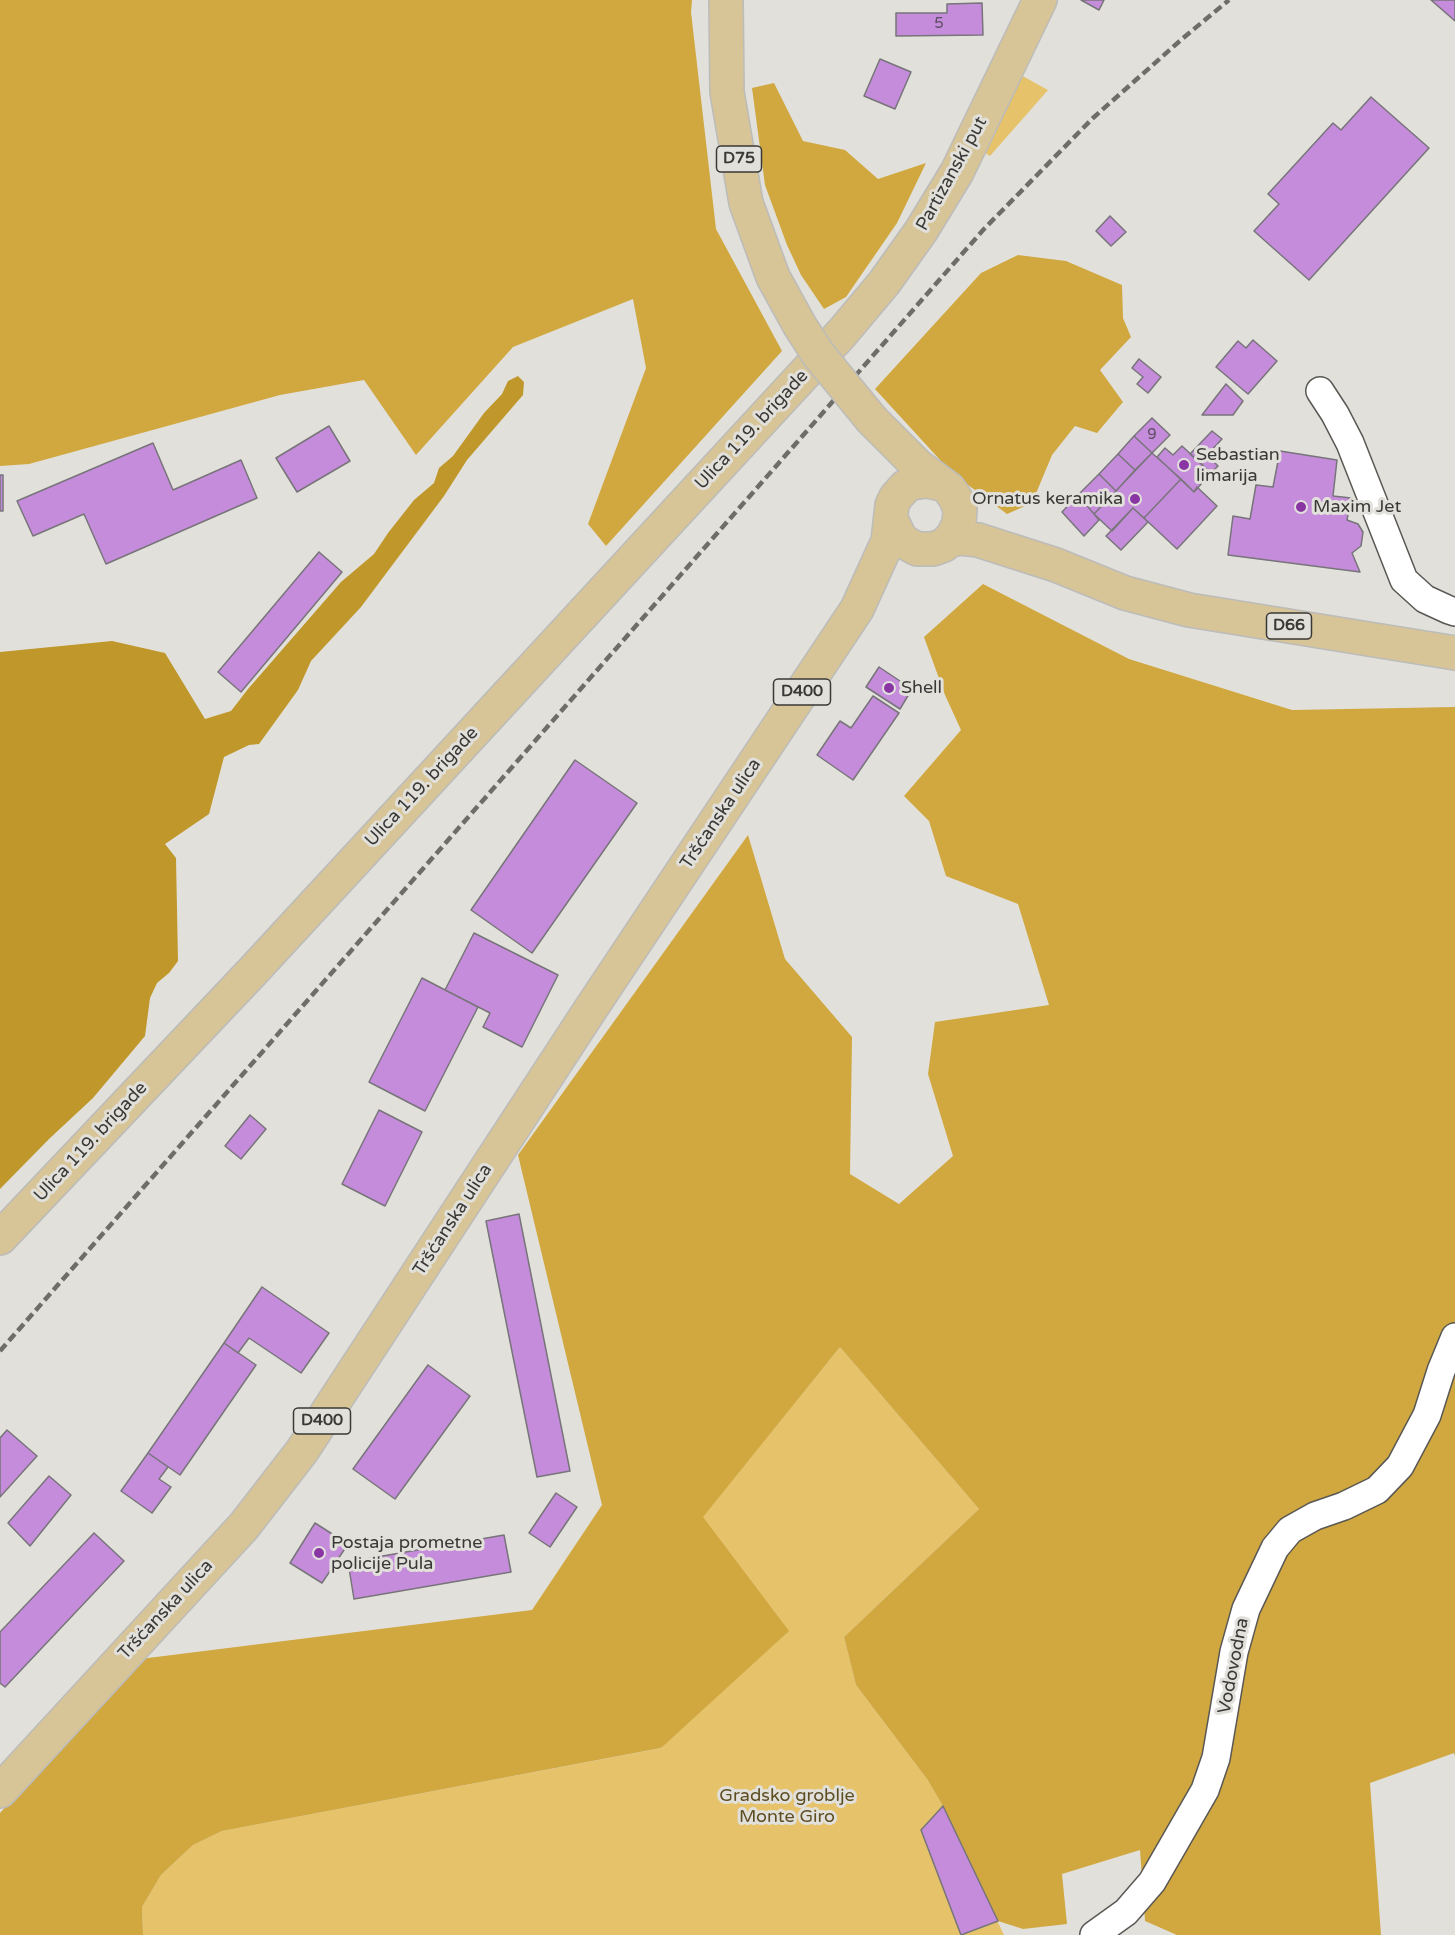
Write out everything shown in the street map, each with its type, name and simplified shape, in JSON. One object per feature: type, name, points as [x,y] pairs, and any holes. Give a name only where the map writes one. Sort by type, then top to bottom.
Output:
[{"type":"main road","name":"D75","points":[[726,0],[727,92],[746,203],[773,277],[818,354],[874,423],[918,466],[949,491]]},
{"type":"main road","name":"Partizanski put","points":[[842,333],[903,259],[957,172],[1040,0]]},
{"type":"main road","name":"Ulica 119. brigade","points":[[0,1238],[253,971],[842,333]]},
{"type":"main road","name":"D75","points":[[874,423],[892,470],[894,509]]},
{"type":"main road","points":[[894,509],[905,487],[920,481],[927,480],[949,491],[960,510],[959,523],[957,531],[937,545]]},
{"type":"main road","name":"D66","points":[[949,491],[986,522],[1056,565]]},
{"type":"main road","name":"D66","points":[[894,509],[900,538],[911,546],[937,545],[960,538],[978,540],[1056,565],[1125,593],[1189,610],[1455,653]]},
{"type":"main road","name":"D400","points":[[857,609],[883,555],[894,509]]},
{"type":"main road","name":"D400","points":[[857,609],[905,561],[937,545]]},
{"type":"main road","name":"Tršćanska ulica","points":[[0,1791],[244,1526],[302,1451],[590,1010],[857,609]]},
{"type":"street","points":[[1320,391],[1350,443],[1404,580],[1425,598],[1455,612]]},
{"type":"street","name":"Vodovodna","points":[[1094,1935],[1125,1912],[1152,1882],[1205,1791],[1216,1758],[1234,1652],[1246,1609],[1275,1548],[1290,1530],[1315,1516],[1344,1506],[1377,1490],[1400,1466],[1427,1415],[1455,1337]]},
{"type":"green space","points":[[1019,74],[1048,90],[990,156],[982,151]]},
{"type":"green space","name":"Gradsko groblje Monte Giro","points":[[840,1347],[979,1509],[844,1637],[856,1685],[927,1779],[943,1806],[1004,1935],[143,1935],[142,1907],[161,1875],[193,1845],[222,1831],[662,1748],[702,1517]]},
{"type":"shaded area","points":[[0,0],[692,0],[691,12],[716,229],[782,351],[606,546],[588,524],[646,368],[633,299],[513,347],[416,455],[364,380],[280,395],[29,464],[0,466]]},
{"type":"shaded area","points":[[774,83],[803,141],[845,150],[878,179],[926,163],[897,223],[846,297],[824,309],[801,275],[787,245],[765,185],[752,88]]},
{"type":"shaded area","points":[[1018,255],[1066,261],[1122,285],[1123,318],[1131,337],[1100,370],[1123,402],[1097,433],[1075,426],[1052,455],[1032,503],[1007,514],[952,473],[875,389],[981,273]]},
{"type":"shaded area","points":[[518,376],[524,382],[523,395],[467,460],[444,496],[361,607],[311,661],[298,690],[259,744],[249,745],[224,757],[209,814],[165,844],[176,858],[178,961],[157,983],[150,998],[145,1036],[93,1098],[0,1189],[0,652],[112,641],[165,653],[205,719],[231,711],[341,582],[374,554],[414,500],[434,483],[439,468],[453,456],[484,413],[502,394],[508,381]]},
{"type":"shaded area","points":[[983,584],[1129,659],[1292,710],[1455,707],[1455,1756],[1454,1753],[1370,1783],[1381,1935],[1177,1935],[1145,1921],[1140,1850],[1062,1874],[1067,1924],[1023,1929],[998,1921],[943,1806],[927,1779],[856,1685],[844,1637],[979,1509],[840,1347],[703,1517],[789,1631],[661,1748],[222,1831],[193,1845],[161,1875],[142,1907],[143,1935],[0,1935],[0,1813],[140,1659],[532,1610],[602,1505],[518,1155],[748,835],[785,959],[852,1037],[850,1174],[899,1204],[953,1156],[928,1074],[935,1022],[1049,1005],[1018,904],[946,876],[929,821],[904,796],[961,730],[945,695],[924,637]]},
{"type":"building","points":[[1081,0],[1104,0],[1099,10]]},
{"type":"building","points":[[1431,0],[1455,0],[1455,21]]},
{"type":"building","points":[[982,3],[983,35],[896,36],[896,13],[947,13],[947,4]]},
{"type":"building","points":[[880,59],[911,72],[895,109],[864,96]]},
{"type":"building","points":[[1371,97],[1429,148],[1309,280],[1254,231],[1279,204],[1268,194],[1333,123],[1341,130]]},
{"type":"building","points":[[1110,216],[1126,232],[1111,246],[1096,231]]},
{"type":"building","points":[[1253,340],[1277,361],[1248,394],[1216,367],[1238,341],[1246,348]]},
{"type":"building","points":[[1139,359],[1161,377],[1148,393],[1137,384],[1143,377],[1132,368]]},
{"type":"building","points":[[1226,384],[1243,401],[1233,415],[1202,415]]},
{"type":"building","points":[[1152,418],[1170,435],[1152,453],[1134,436]]},
{"type":"building","points":[[329,426],[350,461],[297,492],[276,458]]},
{"type":"building","points":[[1212,431],[1222,439],[1207,455],[1218,466],[1211,473],[1190,454]]},
{"type":"building","points":[[1134,436],[1152,453],[1135,470],[1118,454]]},
{"type":"building","points":[[153,443],[173,490],[241,460],[257,498],[106,564],[84,514],[33,536],[17,501]]},
{"type":"building","name":"Sebastian limarija","points":[[1182,446],[1211,473],[1194,492],[1157,457],[1165,448],[1173,455]]},
{"type":"building","name":"Maxim Jet","points":[[1280,451],[1337,460],[1333,496],[1351,498],[1347,520],[1358,524],[1363,532],[1361,546],[1352,553],[1360,572],[1228,555],[1233,516],[1250,519],[1256,485],[1273,487]]},
{"type":"building","name":"Ornatus keramika","points":[[1152,453],[1181,479],[1144,518],[1133,508],[1112,531],[1094,514]]},
{"type":"building","points":[[1118,454],[1135,470],[1116,491],[1099,474]]},
{"type":"building","points":[[1099,474],[1116,491],[1094,514],[1078,495]]},
{"type":"building","points":[[0,475],[3,475],[3,511],[0,511]]},
{"type":"building","points":[[1181,479],[1194,492],[1197,487],[1217,506],[1177,549],[1144,518]]},
{"type":"building","points":[[1078,495],[1099,520],[1084,536],[1062,512]]},
{"type":"building","points":[[1133,508],[1148,522],[1121,550],[1106,536]]},
{"type":"building","points":[[319,552],[342,572],[241,692],[218,672]]},
{"type":"building","name":"Shell","points":[[879,667],[912,689],[900,709],[866,687]]},
{"type":"building","points":[[873,696],[899,713],[853,780],[817,755],[840,721],[851,728]]},
{"type":"building","points":[[575,760],[637,803],[532,953],[471,910]]},
{"type":"building","points":[[474,933],[558,975],[522,1047],[483,1027],[490,1013],[445,990]]},
{"type":"building","points":[[422,978],[478,1007],[425,1111],[369,1082]]},
{"type":"building","points":[[379,1110],[422,1132],[385,1206],[342,1184]]},
{"type":"building","points":[[250,1115],[266,1129],[241,1159],[225,1146]]},
{"type":"building","points":[[519,1214],[570,1471],[537,1477],[486,1221]]},
{"type":"building","points":[[262,1287],[329,1333],[301,1373],[249,1338],[238,1353],[224,1343]]},
{"type":"building","points":[[224,1343],[256,1365],[180,1475],[148,1453]]},
{"type":"building","points":[[428,1365],[470,1396],[395,1499],[353,1469]]},
{"type":"building","points":[[7,1430],[37,1456],[0,1497],[0,1438]]},
{"type":"building","points":[[148,1453],[168,1467],[159,1479],[171,1487],[152,1513],[121,1491]]},
{"type":"building","points":[[49,1476],[71,1495],[30,1546],[8,1523]]},
{"type":"building","points":[[556,1493],[577,1507],[550,1547],[529,1533]]},
{"type":"building","name":"Postaja prometne policije Pula","points":[[315,1523],[348,1544],[322,1583],[290,1563]]},
{"type":"building","points":[[94,1533],[124,1561],[5,1687],[0,1683],[0,1632]]},
{"type":"building","points":[[504,1535],[511,1572],[354,1599],[348,1562]]},
{"type":"building","points":[[943,1806],[998,1921],[961,1935],[921,1830]]},
{"type":"railway","points":[[0,1351],[984,229],[1093,118],[1229,0]]},
{"type":"place","name":"Sebastian limarija","points":[[1184,465]]},
{"type":"place","name":"Ornatus keramika","points":[[1135,499]]},
{"type":"place","name":"Maxim Jet","points":[[1301,507]]},
{"type":"place","name":"Shell","points":[[889,688]]},
{"type":"place","name":"Postaja prometne policije Pula","points":[[319,1553]]}]
